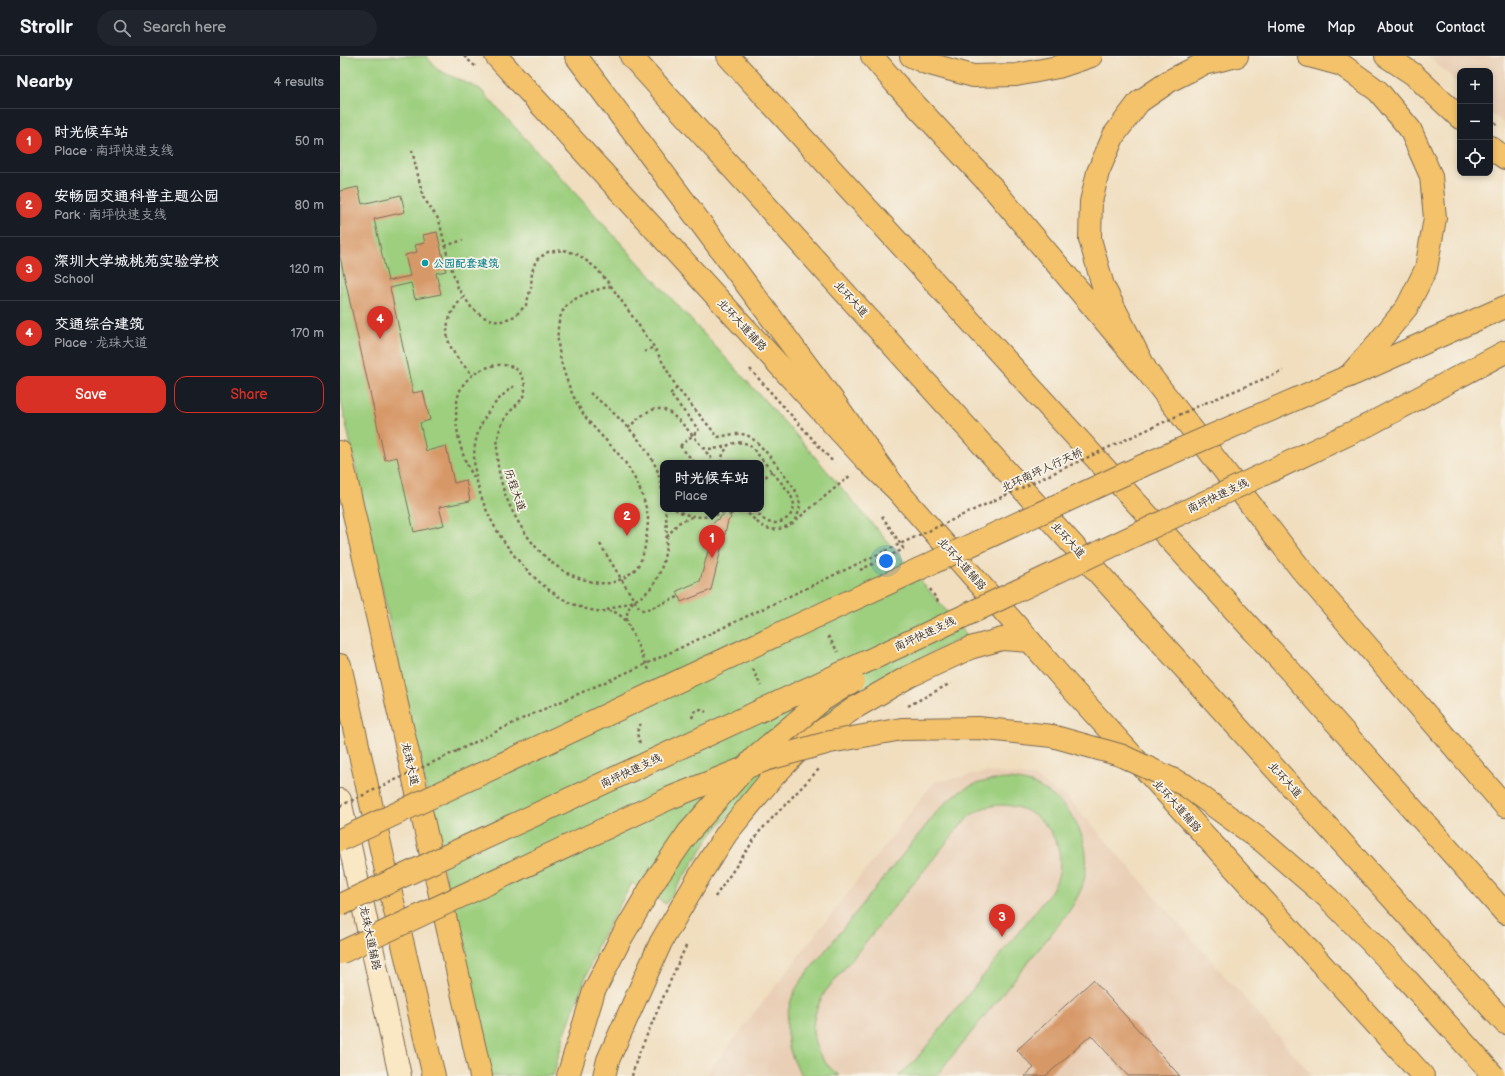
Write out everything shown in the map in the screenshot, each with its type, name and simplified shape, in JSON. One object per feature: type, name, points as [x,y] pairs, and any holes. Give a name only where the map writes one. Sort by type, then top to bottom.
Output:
[{"type":"main road","name":"北环大道辅路","points":[[496,56],[867,461],[897,490],[1067,684],[1423,1076]]},
{"type":"main road","points":[[576,56],[835,403],[897,490]]},
{"type":"main road","name":"北环大道","points":[[631,56],[1505,1023]]},
{"type":"main road","points":[[728,56],[1291,672],[1505,913]]},
{"type":"main road","points":[[872,56],[895,83],[992,187],[1146,370],[1300,568],[1503,802]]},
{"type":"main road","points":[[911,56],[926,63],[973,76],[1016,75],[1058,68],[1091,56]]},
{"type":"main road","points":[[1146,370],[1103,286],[1090,239],[1091,202],[1098,172],[1114,135],[1139,102],[1171,80],[1203,64],[1237,56]]},
{"type":"main road","points":[[1309,56],[1342,65],[1378,91],[1410,128],[1431,176],[1435,218],[1426,269],[1407,307],[1349,376]]},
{"type":"main road","points":[[1386,56],[1413,74],[1457,115]]},
{"type":"main road","points":[[1493,149],[1505,158]]},
{"type":"main road","points":[[340,840],[790,628],[1144,465],[1505,307]]},
{"type":"main road","name":"南坪快速支线","points":[[340,906],[926,634],[1368,425],[1505,352]]},
{"type":"main road","name":"龙珠大道","points":[[340,452],[481,1076]]},
{"type":"main road","points":[[568,1076],[594,991],[620,940],[654,882],[688,833],[755,757],[821,701],[926,634]]},
{"type":"main road","points":[[604,1076],[608,1060],[662,942],[703,870],[727,833],[771,779],[810,739],[856,707],[908,677],[970,648],[1002,639],[1030,641]]},
{"type":"main road","points":[[340,665],[434,1076]]},
{"type":"main road","points":[[340,953],[670,798],[765,760],[830,742],[902,729],[978,728],[1052,736],[1120,755],[1192,789],[1262,841],[1328,898],[1402,974],[1494,1076]]},
{"type":"main road","name":"龙珠大道辅路","points":[[340,800],[400,1076]]},
{"type":"path","points":[[412,150],[423,197],[439,220],[445,246],[458,288],[471,307],[483,317],[499,322],[515,316],[526,305],[532,288],[532,272],[536,260],[548,252],[564,250],[579,255],[597,269],[611,286],[654,347],[677,388],[718,437],[745,434],[755,440],[794,488],[801,506],[798,515],[792,524]]},
{"type":"path","points":[[445,246],[462,240]]},
{"type":"path","name":"历程大道","points":[[478,486],[464,457],[458,436],[456,419],[458,398],[463,385],[473,375],[490,365],[505,365],[516,369],[524,377],[525,391],[518,404],[507,415],[499,431],[496,451],[500,479],[513,513],[528,539],[548,559],[570,575],[591,582],[609,584],[622,580],[637,569],[646,546],[648,518],[642,497],[631,471],[617,452],[584,414],[574,396],[564,370],[559,349],[557,328],[564,309],[578,298],[592,291],[611,286]]},
{"type":"path","points":[[464,297],[455,306],[448,319],[447,336],[459,362],[473,375]]},
{"type":"path","points":[[644,352],[654,347]]},
{"type":"path","name":"北环南坪人行天桥","points":[[340,806],[526,717],[646,664],[885,551],[1205,403],[1283,370]]},
{"type":"path","points":[[514,386],[496,400],[489,410],[478,433],[474,457],[478,486],[491,519],[501,538],[528,571],[546,586],[563,598],[580,607],[593,611],[607,610],[634,600],[647,592],[656,580],[663,560],[667,538],[665,512]]},
{"type":"path","points":[[677,388],[670,394],[699,430],[680,446],[692,460]]},
{"type":"path","points":[[590,393],[617,416],[628,428],[645,450],[657,472],[660,482]]},
{"type":"path","points":[[628,428],[644,414],[660,408],[670,412],[677,419],[712,460]]},
{"type":"path","points":[[702,448],[711,449],[728,446],[735,442],[743,442],[750,445],[763,460]]},
{"type":"path","points":[[722,460],[723,454],[728,446]]},
{"type":"path","points":[[747,512],[757,523],[766,529],[783,529],[792,524],[867,461]]},
{"type":"path","points":[[757,512],[766,521],[774,523],[781,522],[792,513],[794,506],[792,498],[764,462]]},
{"type":"path","points":[[764,478],[772,471]]},
{"type":"path","points":[[681,512],[694,516],[716,515],[722,512]]},
{"type":"path","points":[[730,515],[734,512]]},
{"type":"path","points":[[667,538],[678,523],[694,516]]},
{"type":"path","points":[[600,544],[641,610],[646,610],[678,597]]},
{"type":"path","points":[[855,572],[904,549]]},
{"type":"path","points":[[823,581],[828,586]]},
{"type":"path","points":[[634,600],[629,606],[626,614],[627,622],[650,671]]},
{"type":"path","points":[[607,610],[621,616],[627,622]]},
{"type":"path","points":[[904,709],[956,681]]},
{"type":"path","points":[[711,903],[760,831],[822,766]]},
{"type":"path","points":[[632,1076],[637,1058],[688,942]]},
{"type":"shaded area","points":[[1429,56],[1505,56],[1505,124],[1493,115],[1493,68],[1457,68],[1457,83]]},
{"type":"shaded area","points":[[987,772],[1033,776],[1070,800],[1313,1076],[707,1076],[706,1075],[934,782]]},
{"type":"green space","points":[[340,56],[426,56],[438,70],[480,89],[798,437],[967,635],[922,658],[836,711],[773,767],[711,835],[666,904],[632,883],[598,944],[564,1036],[553,1076],[489,1076],[340,396]]},
{"type":"green space","points":[[1010,779],[1031,783],[1056,799],[1066,809],[1082,835],[1086,865],[1084,880],[1078,897],[1068,913],[936,1076],[898,1076],[913,1063],[1047,897],[1054,886],[1059,873],[1060,857],[1056,842],[1049,829],[1038,818],[1026,811],[1012,806],[996,805],[981,809],[970,816],[960,826],[825,992],[815,1015],[813,1026],[814,1037],[822,1058],[840,1076],[803,1076],[792,1057],[787,1036],[787,1025],[790,1003],[795,991],[804,977],[948,800],[964,789],[980,783]]},
{"type":"building","points":[[358,187],[362,204],[401,195],[405,212],[374,219],[388,281],[410,276],[405,255],[417,252],[415,245],[425,243],[423,235],[437,232],[446,271],[436,273],[441,294],[415,299],[411,283],[390,288],[413,393],[423,391],[430,420],[420,423],[426,451],[446,446],[454,483],[466,480],[470,501],[439,507],[444,525],[414,532],[397,457],[385,460],[340,257],[340,191]]},
{"type":"building","points":[[727,512],[731,518],[728,521],[711,590],[681,602],[677,591],[700,581],[712,536],[707,532],[708,527]]},
{"type":"building","points":[[1093,980],[1180,1076],[1128,1076],[1091,1035],[1046,1076],[1025,1076],[1034,1068],[1017,1050]]},
{"type":"place","name":"公园配套建筑","points":[[425,263]]},
{"type":"place","name":"交通综合建筑","points":[[380,339]]},
{"type":"place","name":"安畅园交通科普主题公园","points":[[627,536]]},
{"type":"place","name":"时光候车站","points":[[712,558]]},
{"type":"place","name":"深圳大学城桃苑实验学校","points":[[1002,937]]}]
